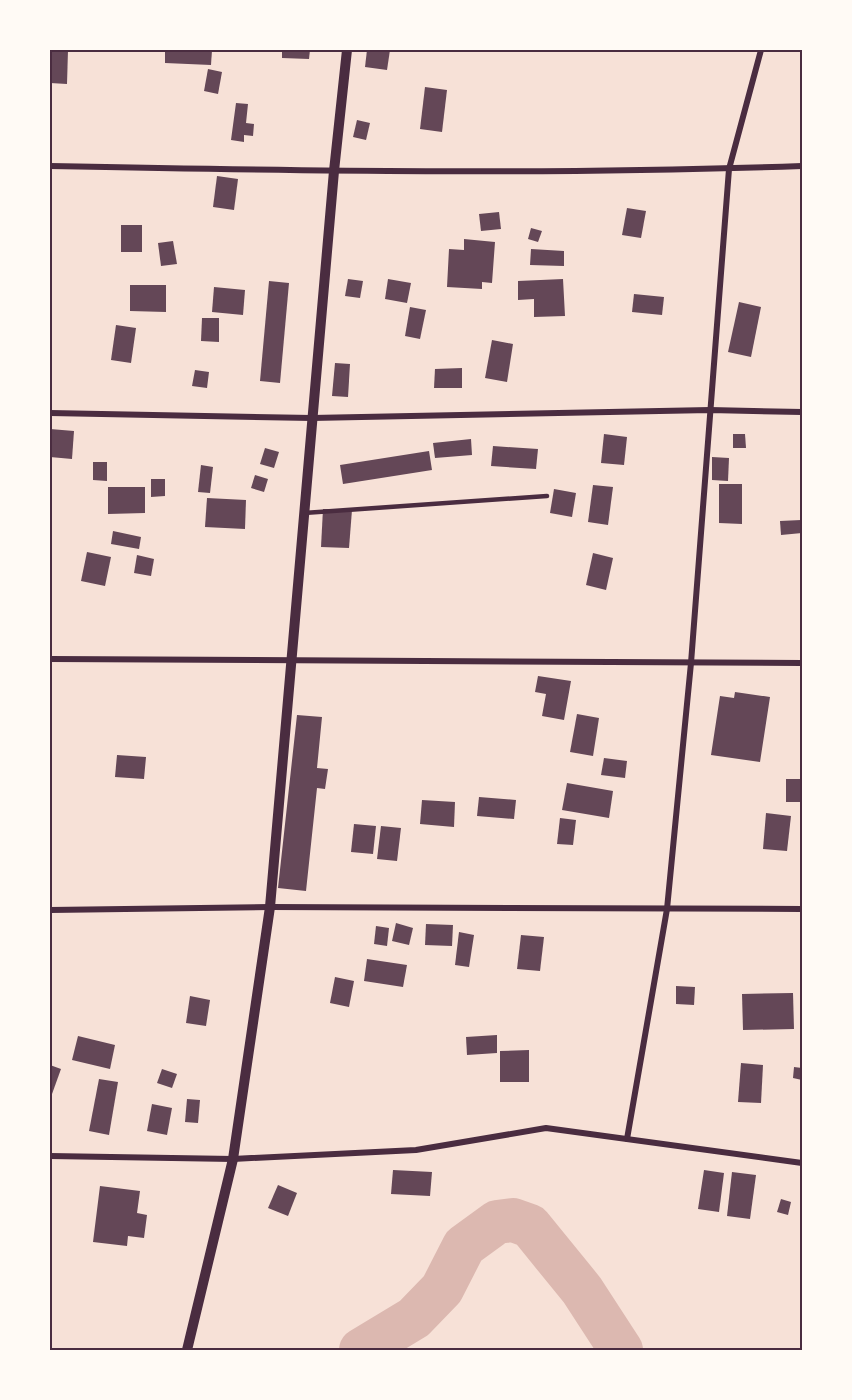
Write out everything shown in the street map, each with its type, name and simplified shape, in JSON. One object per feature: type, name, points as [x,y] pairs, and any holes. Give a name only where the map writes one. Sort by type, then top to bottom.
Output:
[{"type":"street","points":[[187,1350],[233,1159],[270,907],[334,171],[347,50]]},
{"type":"street","points":[[627,1139],[667,909],[691,663],[729,169],[761,50]]},
{"type":"street","points":[[50,166],[334,171],[729,169],[802,166]]},
{"type":"street","points":[[50,413],[312,417],[710,410],[802,412]]},
{"type":"street","points":[[50,659],[802,663]]},
{"type":"street","points":[[50,910],[270,907],[802,909]]},
{"type":"street","points":[[50,1156],[233,1159],[416,1150],[546,1128],[802,1163]]},
{"type":"lane","points":[[304,513],[547,496]]},
{"type":"building","points":[[50,50],[68,50],[67,84],[50,83]]},
{"type":"building","points":[[165,50],[212,50],[211,65],[165,63]]},
{"type":"building","points":[[282,50],[310,50],[309,59],[282,58]]},
{"type":"building","points":[[367,50],[390,50],[387,70],[365,67]]},
{"type":"building","points":[[208,69],[222,72],[218,94],[204,91]]},
{"type":"building","points":[[425,87],[447,90],[442,132],[420,129]]},
{"type":"building","points":[[236,103],[248,104],[246,123],[254,124],[253,136],[244,135],[244,142],[231,140]]},
{"type":"building","points":[[357,120],[370,123],[366,140],[353,137]]},
{"type":"building","points":[[217,176],[238,179],[234,210],[213,207]]},
{"type":"building","points":[[627,208],[646,211],[641,238],[622,235]]},
{"type":"building","points":[[499,212],[501,229],[481,231],[479,214]]},
{"type":"building","points":[[121,225],[142,225],[142,252],[121,252]]},
{"type":"building","points":[[531,228],[542,231],[538,242],[528,239]]},
{"type":"building","points":[[464,239],[495,242],[492,283],[482,282],[482,289],[447,287],[449,249],[464,250]]},
{"type":"building","points":[[173,241],[177,264],[161,266],[158,243]]},
{"type":"building","points":[[531,249],[564,251],[564,266],[530,265]]},
{"type":"building","points":[[348,279],[363,281],[360,298],[345,296]]},
{"type":"building","points":[[388,279],[411,283],[407,303],[385,299]]},
{"type":"building","points":[[563,279],[565,316],[534,317],[534,299],[518,300],[518,281]]},
{"type":"building","points":[[269,281],[289,283],[280,383],[260,381]]},
{"type":"building","points":[[130,285],[166,285],[166,312],[130,311]]},
{"type":"building","points":[[214,287],[245,290],[243,315],[212,312]]},
{"type":"building","points":[[634,294],[664,297],[662,315],[632,312]]},
{"type":"building","points":[[739,302],[761,307],[751,357],[728,352]]},
{"type":"building","points":[[410,307],[426,310],[420,339],[405,336]]},
{"type":"building","points":[[202,318],[219,318],[219,342],[201,341]]},
{"type":"building","points":[[116,325],[136,328],[131,363],[111,360]]},
{"type":"building","points":[[492,340],[513,344],[507,382],[485,378]]},
{"type":"building","points":[[335,363],[350,364],[348,397],[332,396]]},
{"type":"building","points":[[462,368],[462,388],[434,388],[435,369]]},
{"type":"building","points":[[195,370],[209,372],[207,388],[192,386]]},
{"type":"building","points":[[50,429],[74,431],[72,459],[50,457]]},
{"type":"building","points":[[604,434],[627,437],[624,465],[601,463]]},
{"type":"building","points":[[733,434],[745,434],[746,448],[733,448]]},
{"type":"building","points":[[471,439],[472,455],[435,458],[433,443]]},
{"type":"building","points":[[493,446],[538,449],[536,469],[491,466]]},
{"type":"building","points":[[265,448],[279,452],[274,468],[260,464]]},
{"type":"building","points":[[429,451],[432,470],[343,484],[340,465]]},
{"type":"building","points":[[712,457],[729,458],[728,481],[712,480]]},
{"type":"building","points":[[93,462],[107,462],[107,481],[93,480]]},
{"type":"building","points":[[201,465],[213,467],[210,493],[198,492]]},
{"type":"building","points":[[255,475],[268,479],[264,492],[251,488]]},
{"type":"building","points":[[151,479],[165,479],[165,496],[151,497]]},
{"type":"building","points":[[719,484],[742,484],[742,524],[719,523]]},
{"type":"building","points":[[593,485],[613,487],[608,525],[588,522]]},
{"type":"building","points":[[108,487],[145,487],[145,513],[108,514]]},
{"type":"building","points":[[554,489],[576,493],[572,517],[550,513]]},
{"type":"building","points":[[207,498],[246,500],[245,529],[205,527]]},
{"type":"building","points":[[323,509],[352,510],[349,548],[321,547]]},
{"type":"building","points":[[801,520],[802,533],[781,535],[780,521]]},
{"type":"building","points":[[113,531],[141,537],[139,549],[111,544]]},
{"type":"building","points":[[87,552],[111,557],[105,586],[81,581]]},
{"type":"building","points":[[593,553],[613,558],[606,590],[586,585]]},
{"type":"building","points":[[137,555],[154,559],[151,576],[134,573]]},
{"type":"building","points":[[538,676],[571,681],[564,720],[542,716],[546,694],[535,692]]},
{"type":"building","points":[[735,692],[770,697],[760,762],[711,755],[720,696],[734,698]]},
{"type":"building","points":[[577,714],[599,718],[593,756],[570,752]]},
{"type":"building","points":[[297,715],[322,717],[317,768],[328,769],[325,789],[317,788],[306,891],[278,888]]},
{"type":"building","points":[[117,755],[146,757],[144,779],[115,777]]},
{"type":"building","points":[[604,758],[627,761],[625,778],[601,775]]},
{"type":"building","points":[[786,779],[802,779],[802,802],[786,802]]},
{"type":"building","points":[[567,783],[613,791],[609,818],[562,810]]},
{"type":"building","points":[[479,797],[516,800],[514,819],[477,816]]},
{"type":"building","points":[[422,800],[455,802],[454,827],[420,824]]},
{"type":"building","points":[[766,813],[791,816],[787,851],[763,849]]},
{"type":"building","points":[[560,818],[576,820],[573,845],[557,844]]},
{"type":"building","points":[[354,824],[376,826],[373,854],[351,852]]},
{"type":"building","points":[[381,826],[401,828],[397,861],[377,859]]},
{"type":"building","points":[[396,923],[413,928],[409,945],[392,941]]},
{"type":"building","points":[[426,924],[453,925],[452,946],[425,945]]},
{"type":"building","points":[[376,926],[389,928],[387,946],[374,944]]},
{"type":"building","points":[[459,932],[474,935],[469,967],[455,965]]},
{"type":"building","points":[[521,935],[544,937],[540,971],[517,969]]},
{"type":"building","points":[[367,959],[407,965],[403,987],[364,981]]},
{"type":"building","points":[[335,977],[354,981],[349,1007],[330,1003]]},
{"type":"building","points":[[676,986],[695,987],[694,1005],[676,1004]]},
{"type":"building","points":[[793,993],[794,1029],[743,1030],[742,994]]},
{"type":"building","points":[[190,996],[210,1000],[206,1026],[186,1023]]},
{"type":"building","points":[[497,1035],[497,1053],[467,1055],[466,1037]]},
{"type":"building","points":[[78,1036],[115,1045],[110,1069],[72,1060]]},
{"type":"building","points":[[529,1050],[529,1082],[500,1082],[500,1051]]},
{"type":"building","points":[[741,1063],[763,1065],[761,1103],[738,1102]]},
{"type":"building","points":[[50,1065],[61,1069],[52,1094],[50,1093]]},
{"type":"building","points":[[794,1067],[802,1068],[802,1080],[793,1078]]},
{"type":"building","points":[[162,1069],[177,1074],[172,1088],[157,1083]]},
{"type":"building","points":[[99,1079],[118,1082],[109,1135],[89,1131]]},
{"type":"building","points":[[187,1099],[200,1100],[198,1123],[185,1122]]},
{"type":"building","points":[[152,1104],[172,1108],[167,1135],[147,1131]]},
{"type":"building","points":[[393,1170],[432,1172],[430,1196],[391,1194]]},
{"type":"building","points":[[704,1170],[724,1173],[719,1212],[698,1209]]},
{"type":"building","points":[[732,1172],[756,1175],[750,1219],[727,1216]]},
{"type":"building","points":[[278,1185],[297,1193],[288,1216],[268,1208]]},
{"type":"building","points":[[100,1186],[140,1191],[137,1213],[147,1215],[144,1238],[128,1236],[127,1246],[93,1242]]},
{"type":"building","points":[[781,1199],[791,1202],[788,1215],[777,1212]]},
{"type":"waterway","points":[[361,1350],[414,1318],[442,1289],[464,1246],[497,1222],[513,1220],[530,1226],[582,1290],[621,1350]]}]
